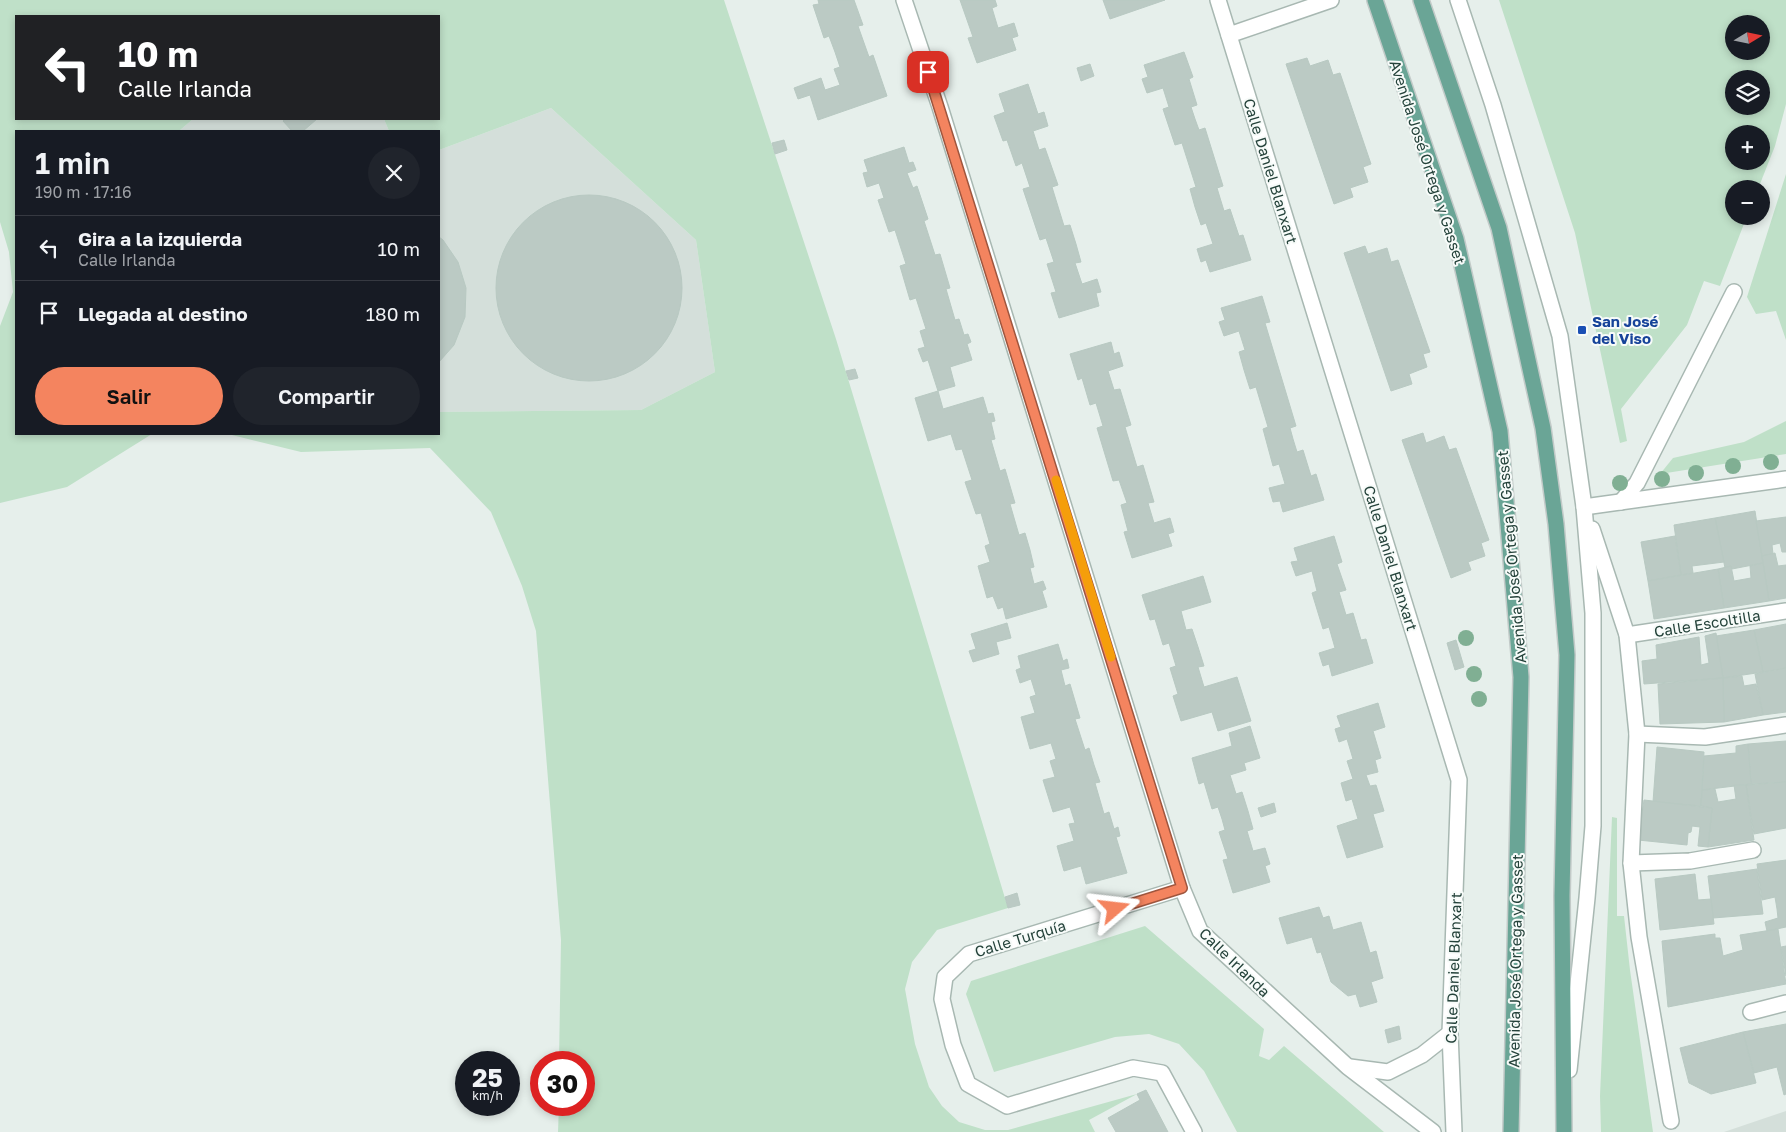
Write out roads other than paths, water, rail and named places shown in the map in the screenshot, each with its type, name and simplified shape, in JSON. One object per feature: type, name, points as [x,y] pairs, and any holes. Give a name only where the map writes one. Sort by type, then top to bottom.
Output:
[{"type":"main road","name":"Avenida José Ortega y Gasset","points":[[1375,0],[1456,239],[1500,431],[1521,677],[1511,1132]]},
{"type":"main road","points":[[1421,0],[1499,228],[1543,428],[1556,524],[1567,655],[1562,896],[1564,1125]]},
{"type":"street","name":"Calle Irlanda","points":[[904,0],[940,107],[1182,888],[1200,931],[1348,1067],[1433,1132]]},
{"type":"street","name":"Calle Daniel Blanxart","points":[[1218,0],[1459,780],[1450,1033],[1454,1132]]},
{"type":"street","points":[[1229,35],[1331,0]]},
{"type":"street","points":[[1458,0],[1493,105],[1560,336],[1584,507],[1593,613],[1593,826],[1564,1125]]},
{"type":"street","points":[[1621,502],[1637,483],[1734,292]]},
{"type":"street","points":[[1584,507],[1786,479]]},
{"type":"street","points":[[1584,507],[1627,635],[1637,734],[1631,863],[1639,937],[1671,1121]]},
{"type":"street","name":"Calle Escoltilla","points":[[1627,635],[1786,611]]},
{"type":"street","points":[[1637,734],[1705,737],[1786,725]]},
{"type":"street","points":[[1631,863],[1690,861],[1753,850]]},
{"type":"street","name":"Calle Turquía","points":[[1182,888],[968,954],[945,977],[942,999],[953,1045],[968,1084],[1007,1106],[1133,1068],[1162,1073],[1194,1132]]},
{"type":"street","points":[[1751,1012],[1786,1003]]},
{"type":"street","points":[[1348,1067],[1388,1072],[1422,1055],[1450,1033]]},
{"type":"place","name":"San José del Viso","points":[[1582,330]]}]
